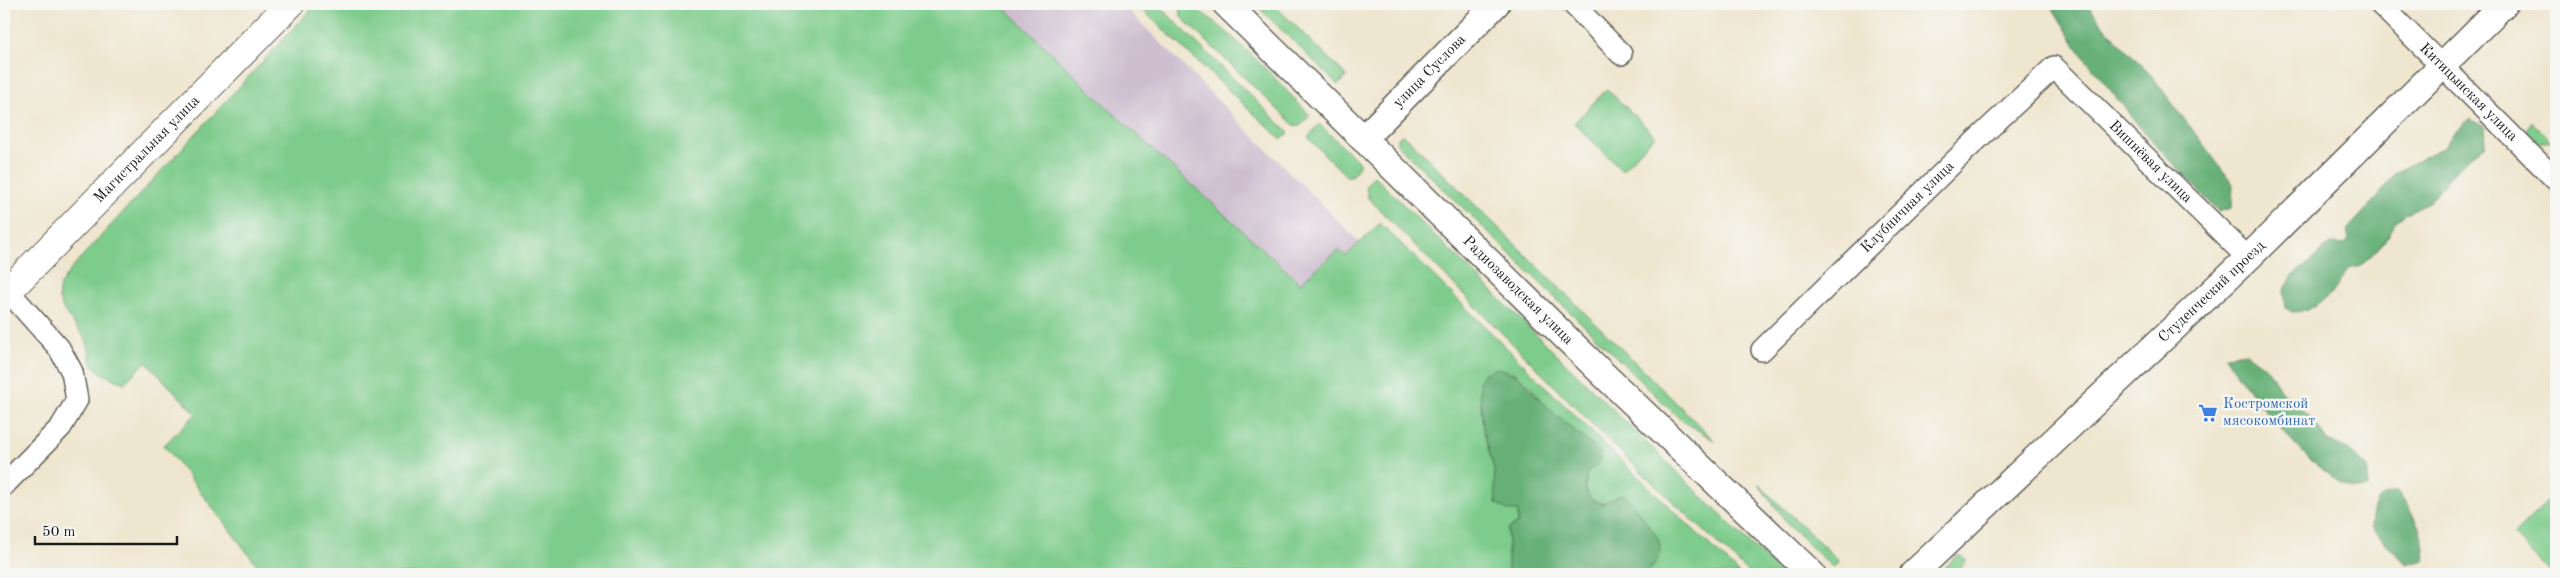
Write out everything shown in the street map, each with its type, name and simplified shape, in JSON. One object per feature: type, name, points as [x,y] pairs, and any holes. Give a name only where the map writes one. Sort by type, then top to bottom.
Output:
[{"type":"highway","name":"Магистральная улица","points":[[6,293],[290,4]]},
{"type":"street","name":"Радиозаводская улица","points":[[1226,4],[1812,574]]},
{"type":"street","name":"улица Суслова","points":[[1363,139],[1496,4]]},
{"type":"street","points":[[1573,4],[1621,54]]},
{"type":"street","name":"Китицынская улица","points":[[2380,4],[2556,180]]},
{"type":"street","name":"Студенческий проезд","points":[[1913,574],[2248,258],[2504,4]]},
{"type":"street","name":"Вишнёвая улица","points":[[2054,68],[2248,258]]},
{"type":"street","name":"Клубничная улица","points":[[1762,350],[2054,68]]},
{"type":"street","points":[[4,485],[61,427],[77,400],[72,372],[59,348],[6,293]]},
{"type":"shaded area","points":[[1001,4],[1122,4],[1360,243],[1345,256],[1338,250],[1300,283],[1115,115]]},
{"type":"green space","points":[[316,4],[1001,4],[1115,115],[1300,283],[1338,250],[1346,256],[1380,223],[1611,451],[1740,574],[1645,574],[1656,564],[1648,535],[1635,509],[1622,494],[1603,504],[1590,499],[1585,486],[1587,473],[1598,464],[1601,454],[1543,404],[1530,386],[1513,372],[1479,382],[1483,428],[1494,470],[1496,503],[1518,510],[1518,523],[1508,529],[1508,574],[264,574],[164,445],[196,414],[146,362],[124,383],[100,372],[91,361],[84,337],[64,311],[59,297],[59,289],[76,263]]},
{"type":"green space","points":[[1136,4],[1157,4],[1289,133],[1281,139]]},
{"type":"green space","points":[[1180,4],[1193,8],[1209,18],[1228,33],[1266,70],[1310,115],[1300,126],[1294,125],[1181,17]]},
{"type":"green space","points":[[1255,4],[1273,4],[1347,76],[1338,85]]},
{"type":"green space","points":[[2050,4],[2087,4],[2108,31],[2148,71],[2233,184],[2232,208],[2218,212],[2139,126],[2080,52]]},
{"type":"green space","points":[[1607,89],[1655,136],[1622,170],[1574,123]]},
{"type":"green space","points":[[2470,119],[2485,127],[2486,145],[2458,167],[2430,201],[2407,213],[2394,224],[2385,241],[2361,266],[2348,269],[2332,293],[2321,302],[2305,311],[2292,312],[2286,308],[2284,291],[2293,276],[2331,244],[2344,245],[2349,239],[2347,230],[2374,201],[2395,173],[2445,146],[2452,135]]},
{"type":"green space","points":[[2532,121],[2551,141],[2535,143],[2526,135],[2527,128]]},
{"type":"green space","points":[[1319,124],[1359,162],[1359,166],[1352,176],[1346,176],[1309,139],[1309,136]]},
{"type":"green space","points":[[1404,135],[1715,441],[1680,419],[1396,143],[1399,137]]},
{"type":"green space","points":[[1374,176],[1781,574],[1750,574],[1614,446],[1368,198],[1366,185]]},
{"type":"green space","points":[[2246,353],[2267,368],[2281,391],[2315,422],[2327,441],[2349,452],[2368,468],[2368,487],[2351,488],[2334,479],[2281,429],[2248,389],[2225,356]]},
{"type":"green space","points":[[1497,368],[1514,374],[1525,382],[1538,399],[1601,454],[1598,464],[1587,473],[1585,486],[1590,499],[1602,504],[1622,494],[1633,505],[1654,533],[1658,539],[1660,552],[1658,559],[1645,574],[1508,574],[1508,529],[1518,523],[1518,511],[1509,511],[1496,503],[1494,470],[1483,428],[1479,382],[1485,373]]},
{"type":"green space","points":[[1758,484],[1837,559],[1838,563],[1833,568],[1790,526]]},
{"type":"green space","points":[[2397,491],[2417,523],[2424,549],[2425,560],[2406,565],[2371,527],[2376,503],[2389,493]]},
{"type":"green space","points":[[2556,493],[2556,574],[2552,574],[2513,535]]},
{"type":"green space","points":[[1957,555],[1964,557],[1966,562],[1953,574],[1939,574]]},
{"type":"place","name":"Костромской мясокомбинат","points":[[2208,413]]}]
